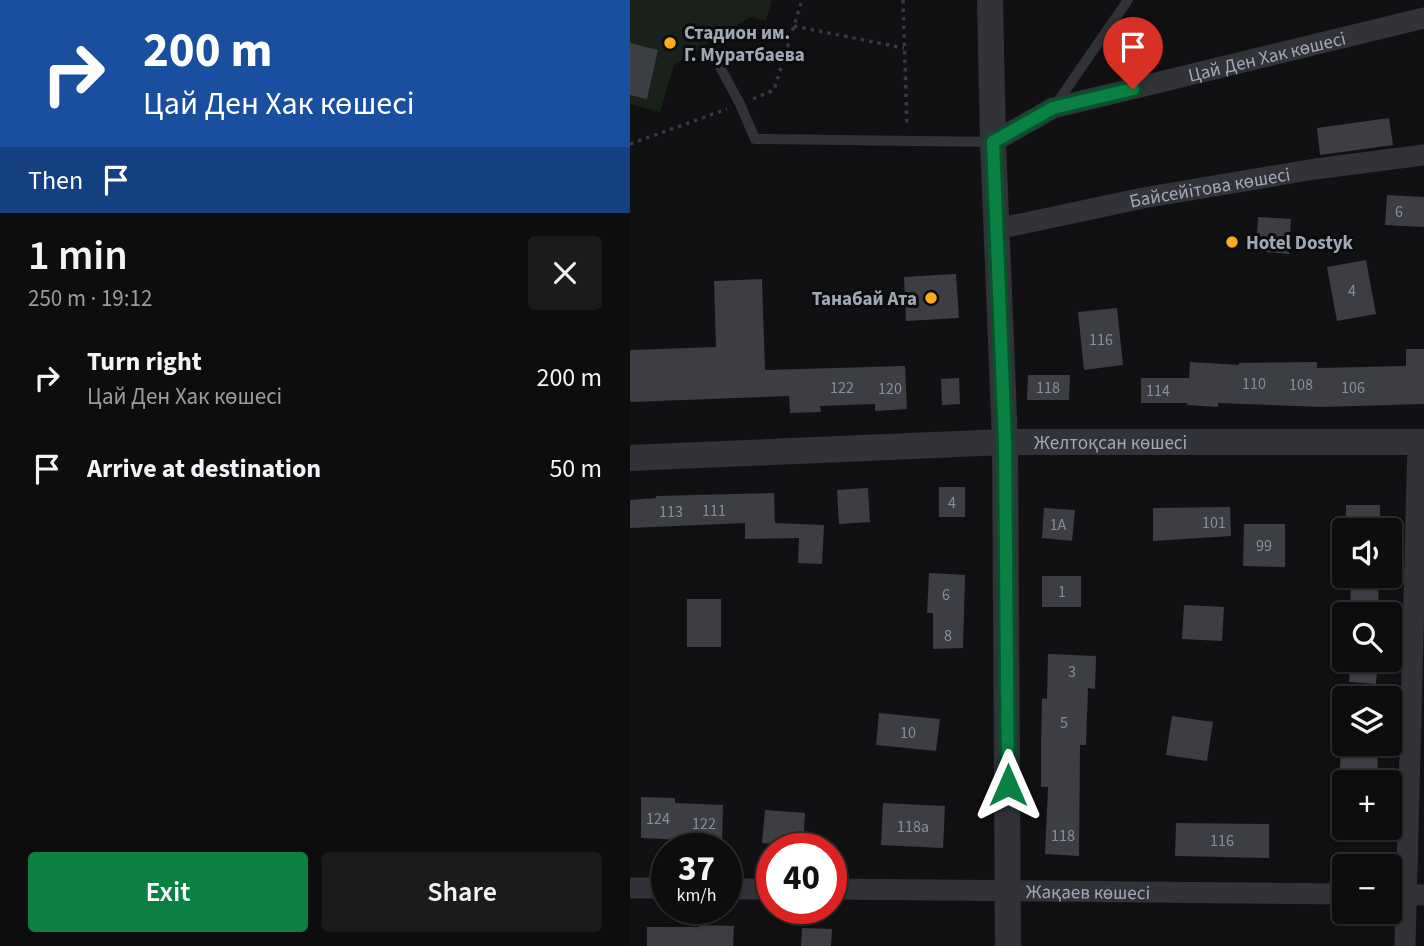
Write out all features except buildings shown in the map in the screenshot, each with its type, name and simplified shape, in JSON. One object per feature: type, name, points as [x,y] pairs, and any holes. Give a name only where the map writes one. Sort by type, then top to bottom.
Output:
[{"type":"street","points":[[990,0],[1005,442],[1008,946]]},
{"type":"street","name":"Цай Ден Хак көшесі","points":[[993,142],[1053,108],[1424,18]]},
{"type":"street","name":"Байсейітова көшесі","points":[[997,229],[1143,198],[1315,169],[1424,155]]},
{"type":"street","name":"Желтоқсан көшесі","points":[[630,458],[1005,442],[1421,442]]},
{"type":"street","points":[[1405,946],[1421,442]]},
{"type":"street","points":[[630,888],[651,888]]},
{"type":"street","name":"Жақаев көшесі","points":[[847,889],[1332,894]]},
{"type":"lane","points":[[1053,108],[1128,0]]},
{"type":"lane","points":[[712,52],[755,139],[993,142]]},
{"type":"path","points":[[630,144],[774,90],[802,0]]},
{"type":"path","points":[[902,0],[907,141]]},
{"type":"path","points":[[794,26],[904,48]]},
{"type":"shaded area","name":"Стадион им. Г. Муратбаева","points":[[630,0],[772,0],[766,21],[750,17],[674,65],[660,112],[630,104]]},
{"type":"place","name":"Стадион им. Г. Муратбаева","points":[[670,43]]},
{"type":"place","name":"Hotel Dostyk","points":[[1232,242]]},
{"type":"place","name":"Танабай Ата","points":[[931,298]]},
{"type":"route","points":[[1008,785],[1005,442],[993,142],[1053,108],[1133,89]]}]
